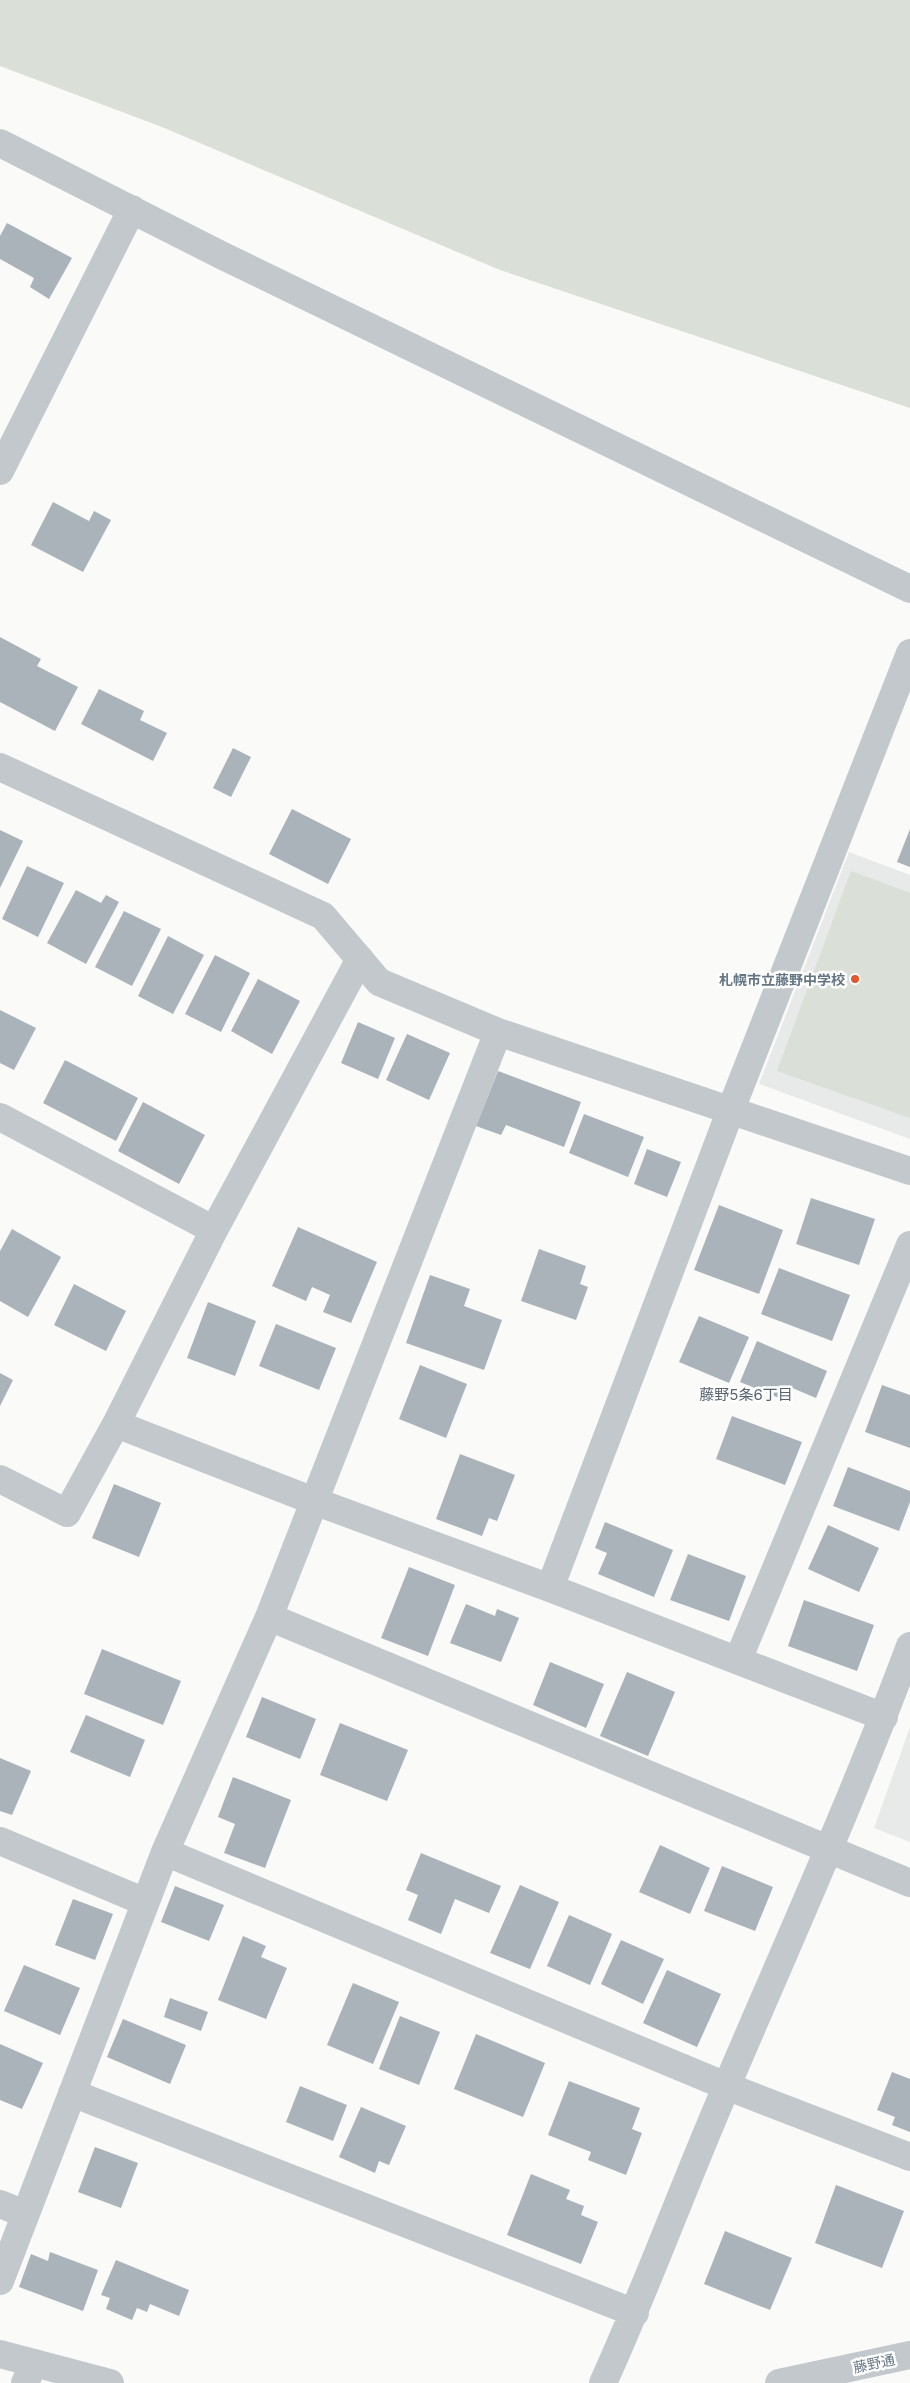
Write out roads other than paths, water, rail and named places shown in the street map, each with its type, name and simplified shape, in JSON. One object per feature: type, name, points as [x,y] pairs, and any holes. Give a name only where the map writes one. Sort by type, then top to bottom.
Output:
[{"type":"street","points":[[0,143],[221,255],[910,589]]},
{"type":"street","points":[[0,471],[132,209]]},
{"type":"street","points":[[550,1588],[730,1112],[910,654]]},
{"type":"street","points":[[0,767],[323,916],[379,982],[498,1032],[730,1112],[910,1171]]},
{"type":"street","points":[[0,1480],[67,1513],[116,1424],[214,1230],[360,960]]},
{"type":"street","points":[[0,2281],[165,1852],[269,1617],[498,1032]]},
{"type":"street","points":[[0,1118],[214,1230]]},
{"type":"street","points":[[738,1660],[910,1245]]},
{"type":"street","points":[[116,1424],[314,1501],[550,1588],[884,1718]]},
{"type":"street","points":[[269,1617],[910,1883]]},
{"type":"street","points":[[603,2383],[635,2313],[726,2086],[884,1718],[910,1646]]},
{"type":"street","points":[[0,1841],[146,1902]]},
{"type":"street","points":[[165,1852],[726,2086],[910,2156]]},
{"type":"street","points":[[72,2093],[635,2313]]},
{"type":"street","points":[[0,2204],[25,2214]]},
{"type":"street","points":[[0,2354],[30,2373],[110,2383]]},
{"type":"street","name":"藤野通","points":[[779,2383],[909,2360]]},
{"type":"place","name":"札幌市立藤野中学校","points":[[855,979]]},
{"type":"district","name":"藤野5条6丁目","points":[[746,1394]]}]
